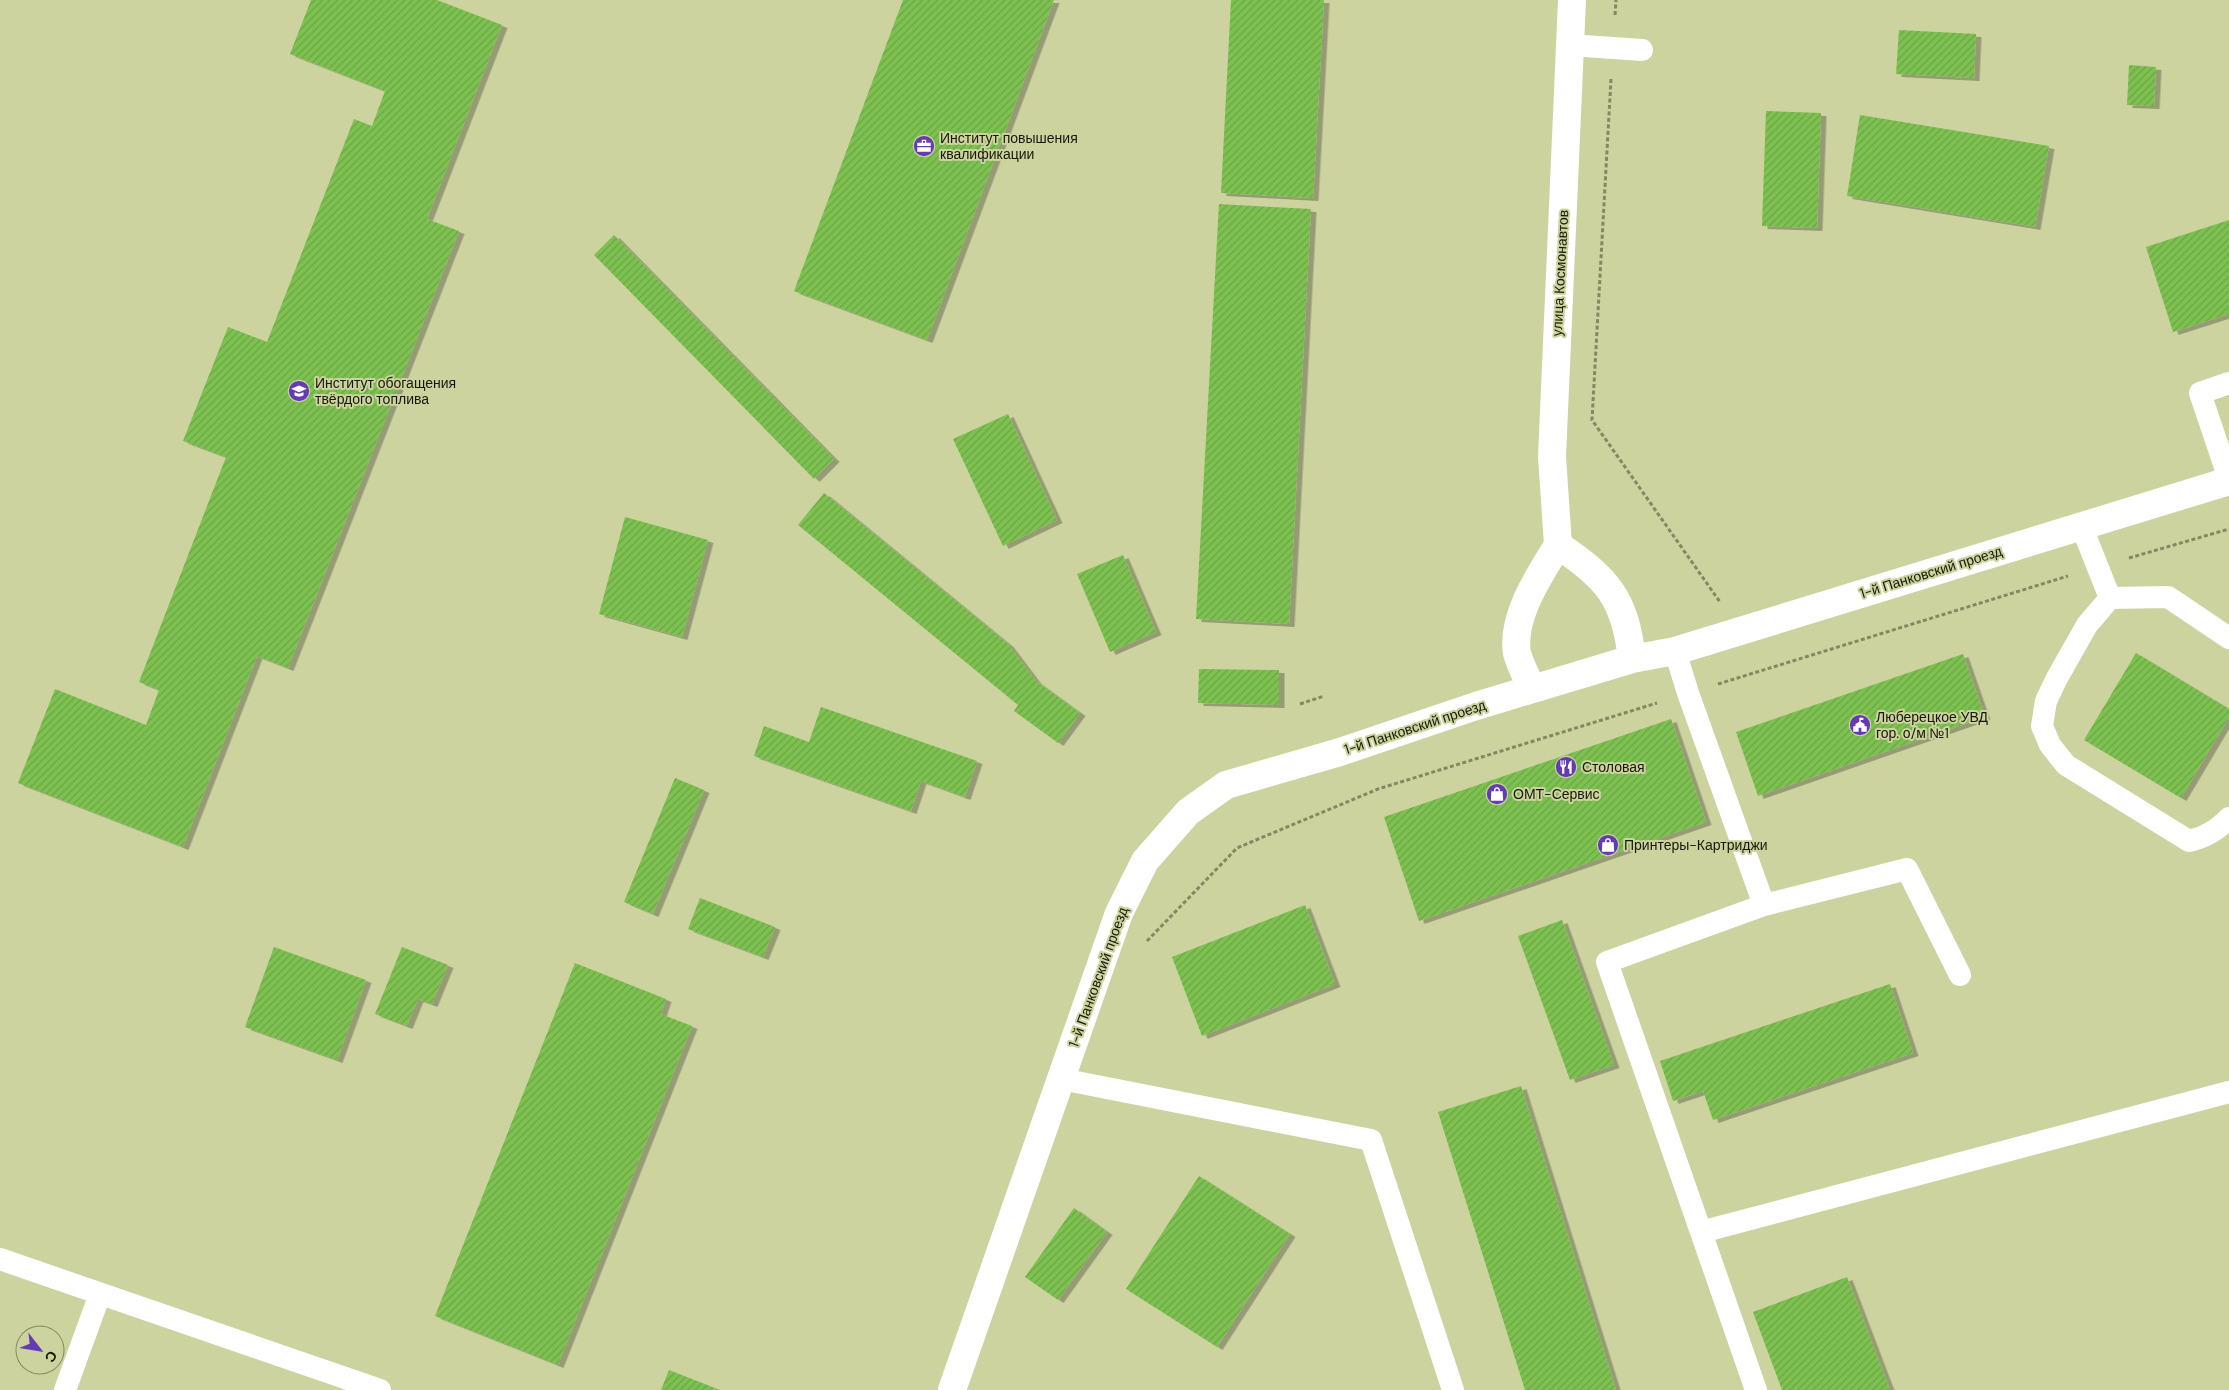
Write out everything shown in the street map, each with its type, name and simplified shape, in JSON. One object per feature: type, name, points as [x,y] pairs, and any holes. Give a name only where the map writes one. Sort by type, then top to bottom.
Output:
[{"type":"street","name":"улица Космонавтов","points":[[1558,545],[1552,457],[1572,0]]},
{"type":"street","name":"1-й Панковский проезд","points":[[952,1390],[1119,913],[1145,861],[1188,812],[1226,785],[1340,752],[1532,689],[1632,659],[1675,651],[2229,480]]},
{"type":"street","points":[[1532,689],[1517,652],[1517,635],[1526,602],[1536,580],[1558,545],[1590,566],[1615,595],[1629,632],[1632,659]]},
{"type":"lane","points":[[1570,45],[1642,50]]},
{"type":"lane","points":[[2229,383],[2200,393],[2229,480]]},
{"type":"lane","points":[[2081,525],[2099,566],[2110,598]]},
{"type":"lane","points":[[2229,638],[2168,597],[2110,598],[2087,625],[2046,701],[2042,726],[2050,746],[2066,765],[2189,841],[2202,838],[2218,830],[2229,818]]},
{"type":"lane","points":[[1675,651],[1688,693],[1764,905]]},
{"type":"lane","points":[[1756,1390],[1607,962],[1764,905],[1907,869],[1960,975]]},
{"type":"lane","points":[[1061,1079],[1371,1140],[1453,1390]]},
{"type":"lane","points":[[1701,1232],[2229,1092]]},
{"type":"lane","points":[[0,1259],[380,1390]]},
{"type":"lane","points":[[65,1390],[100,1294]]},
{"type":"path","points":[[1616,0],[1592,420],[1721,604]]},
{"type":"path","points":[[1144,945],[1237,848],[1378,789],[2099,566],[2229,529]]},
{"type":"path","points":[[1300,704],[1324,696]]},
{"type":"building","name":"Институт обогащения твёрдого топлива","points":[[311,0],[437,0],[502,25],[427,219],[459,231],[288,668],[257,656],[183,847],[18,783],[55,689],[146,725],[159,690],[139,682],[226,457],[183,441],[228,327],[267,342],[354,119],[372,126],[385,91],[290,54]]},
{"type":"building","name":"Институт повышения квалификации","points":[[903,0],[1054,0],[927,340],[794,291]]},
{"type":"building","points":[[1231,0],[1324,0],[1313,198],[1221,193]]},
{"type":"building","points":[[1899,30],[1976,34],[1974,78],[1896,74]]},
{"type":"building","points":[[2129,65],[2156,67],[2154,106],[2127,105]]},
{"type":"building","points":[[1766,111],[1821,113],[1817,228],[1762,226]]},
{"type":"building","points":[[1860,115],[2049,146],[2035,227],[1847,196]]},
{"type":"building","points":[[1219,204],[1311,209],[1289,624],[1196,619]]},
{"type":"building","points":[[2229,220],[2229,314],[2173,332],[2146,247]]},
{"type":"building","points":[[614,235],[834,459],[814,479],[594,255]]},
{"type":"building","points":[[1008,414],[1057,520],[1003,546],[953,439]]},
{"type":"building","points":[[824,493],[1008,644],[1036,681],[1080,713],[1058,743],[1014,711],[1018,705],[798,525]]},
{"type":"building","points":[[625,517],[708,540],[682,637],[599,614]]},
{"type":"building","points":[[1123,555],[1156,632],[1110,652],[1077,574]]},
{"type":"building","points":[[2136,653],[2229,709],[2229,717],[2181,798],[2084,740]]},
{"type":"building","name":"Люберецкое УВД гор. о/м №1","points":[[1963,654],[1985,717],[1758,796],[1736,732]]},
{"type":"building","points":[[1199,669],[1279,670],[1279,705],[1198,703]]},
{"type":"building","points":[[821,707],[977,761],[965,797],[921,781],[911,811],[754,756],[764,726],[809,742]]},
{"type":"building","points":[[1671,719],[1706,822],[1419,921],[1384,817]]},
{"type":"building","points":[[675,778],[704,790],[653,914],[624,902]]},
{"type":"building","points":[[700,898],[775,927],[763,957],[688,929]]},
{"type":"building","points":[[1305,905],[1335,984],[1202,1036],[1172,957]]},
{"type":"building","points":[[1562,920],[1614,1065],[1570,1080],[1518,936]]},
{"type":"building","points":[[274,947],[366,980],[337,1060],[245,1027]]},
{"type":"building","points":[[402,947],[448,965],[432,1004],[418,999],[407,1026],[375,1014]]},
{"type":"building","points":[[575,963],[666,999],[661,1014],[692,1026],[558,1365],[435,1316]]},
{"type":"building","points":[[1890,984],[1913,1053],[1713,1120],[1703,1091],[1673,1101],[1660,1061]]},
{"type":"building","points":[[1521,1086],[1616,1390],[1525,1390],[1438,1112]]},
{"type":"building","points":[[1199,1176],[1290,1234],[1217,1347],[1126,1289]]},
{"type":"building","points":[[1074,1208],[1107,1232],[1058,1300],[1025,1277]]},
{"type":"building","points":[[1847,1277],[1890,1390],[1782,1390],[1753,1312]]},
{"type":"building","points":[[669,1370],[720,1390],[661,1390]]},
{"type":"place","name":"Институт повышения квалификации","points":[[924,146]]},
{"type":"place","name":"Институт обогащения твёрдого топлива","points":[[299,391]]},
{"type":"place","name":"Люберецкое УВД гор. о/м №1","points":[[1860,725]]},
{"type":"place","name":"Столовая","points":[[1566,767]]},
{"type":"place","name":"ОМТ-Сервис","points":[[1497,794]]},
{"type":"place","name":"Принтеры-Картриджи","points":[[1608,845]]}]
